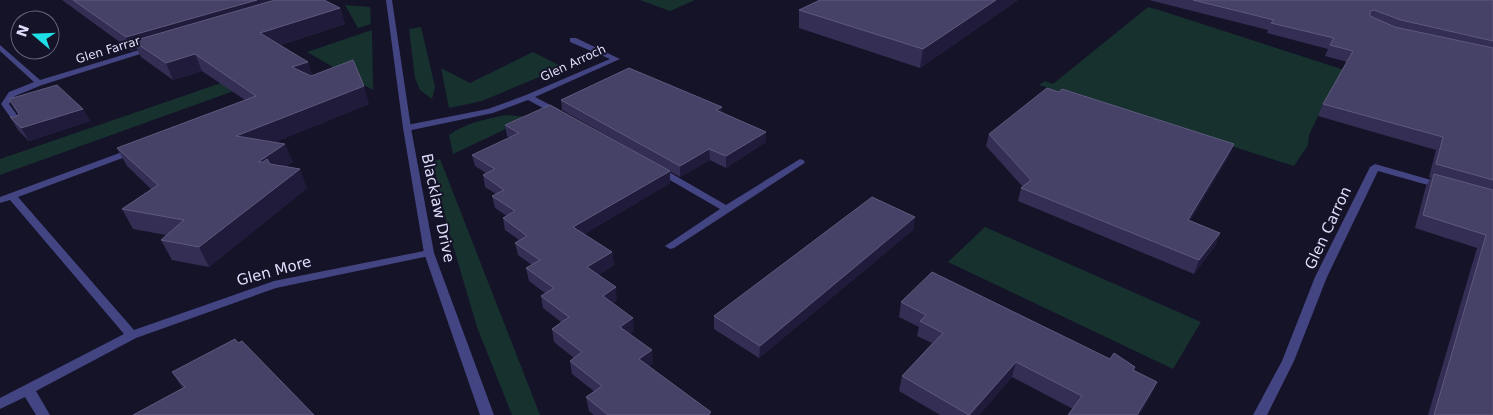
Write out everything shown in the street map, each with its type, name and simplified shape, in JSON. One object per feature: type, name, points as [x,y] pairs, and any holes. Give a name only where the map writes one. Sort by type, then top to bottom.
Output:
[{"type":"street","name":"Blacklaw Drive","points":[[389,0],[407,128],[429,253],[487,415]]},
{"type":"street","name":"Glen Arroch","points":[[407,128],[490,110],[529,97],[616,59],[573,40]]},
{"type":"street","points":[[0,47],[39,83]]},
{"type":"street","name":"Glen Farrar","points":[[21,126],[5,104],[12,94],[39,83],[158,47]]},
{"type":"street","name":"Glen Arroch","points":[[529,97],[563,116]]},
{"type":"street","points":[[0,200],[142,147]]},
{"type":"street","points":[[670,246],[800,162]]},
{"type":"street","points":[[649,164],[726,209]]},
{"type":"street","name":"Glen Carron","points":[[1260,415],[1288,361],[1321,277],[1375,166],[1457,190]]},
{"type":"street","points":[[12,196],[132,335]]},
{"type":"street","name":"Glen More","points":[[0,404],[132,335],[274,285],[429,253]]},
{"type":"street","points":[[28,390],[43,415]]},
{"type":"green space","points":[[640,0],[695,0],[670,11]]},
{"type":"green space","points":[[345,5],[370,7],[371,24],[358,28]]},
{"type":"green space","points":[[1148,7],[1493,118],[1318,116],[1309,135],[1308,145],[1294,166],[1039,85],[1045,81],[1053,84]]},
{"type":"green space","points":[[421,27],[435,87],[432,99],[420,90],[415,78],[409,29]]},
{"type":"green space","points":[[372,30],[373,90],[307,52]]},
{"type":"green space","points":[[533,52],[563,67],[482,101],[449,108],[441,68],[470,83]]},
{"type":"green space","points":[[297,57],[309,64],[0,175],[0,159]]},
{"type":"green space","points":[[506,115],[531,117],[453,154],[449,135],[469,124]]},
{"type":"green space","points":[[440,159],[540,415],[512,415],[477,327],[447,225],[433,162]]},
{"type":"green space","points":[[985,227],[1201,322],[1173,369],[948,262]]},
{"type":"building","points":[[73,0],[257,0],[126,37]]},
{"type":"building","points":[[275,0],[324,0],[340,8],[260,33],[308,62],[292,67],[311,76],[353,60],[364,86],[236,136],[285,144],[258,162],[263,162],[267,159],[270,164],[300,169],[199,247],[161,240],[184,220],[122,209],[158,185],[117,148],[256,96],[195,54],[166,63],[133,41]]},
{"type":"building","points":[[820,0],[996,0],[923,49],[799,10]]},
{"type":"building","points":[[1193,0],[1493,0],[1493,41],[1401,20],[1374,10],[1370,11],[1370,16],[1395,27],[1493,48],[1493,180],[1436,164],[1443,137],[1323,104],[1353,51],[1330,45],[1334,38],[1271,23],[1274,20]]},
{"type":"building","points":[[629,68],[722,107],[716,110],[766,132],[726,156],[709,149],[680,166],[561,100]]},
{"type":"building","points":[[57,85],[83,109],[21,128],[10,117],[16,117],[19,114],[9,99]]},
{"type":"building","points":[[1047,88],[1059,92],[1062,89],[1234,144],[1188,220],[1220,233],[1199,260],[1021,188],[1031,180],[989,134]]},
{"type":"building","points":[[550,105],[670,171],[573,227],[612,252],[587,267],[616,287],[603,296],[633,318],[620,327],[652,350],[639,359],[711,412],[708,415],[608,415],[586,397],[602,386],[570,361],[582,352],[552,329],[569,317],[541,296],[554,288],[526,268],[540,260],[515,243],[527,236],[503,218],[515,211],[492,196],[504,190],[483,175],[495,169],[472,155],[519,133],[505,125]]},
{"type":"building","points":[[1434,174],[1493,190],[1493,415],[1434,415],[1486,235],[1423,215]]},
{"type":"building","points":[[872,197],[915,217],[760,346],[714,316]]},
{"type":"building","points":[[932,272],[1110,359],[1114,353],[1135,367],[1133,370],[1157,382],[1137,415],[1068,415],[1082,396],[1016,362],[969,415],[902,376],[943,333],[920,321],[926,315],[901,302]]},
{"type":"building","points":[[235,339],[238,343],[242,341],[314,415],[133,415],[185,387],[172,372]]}]
